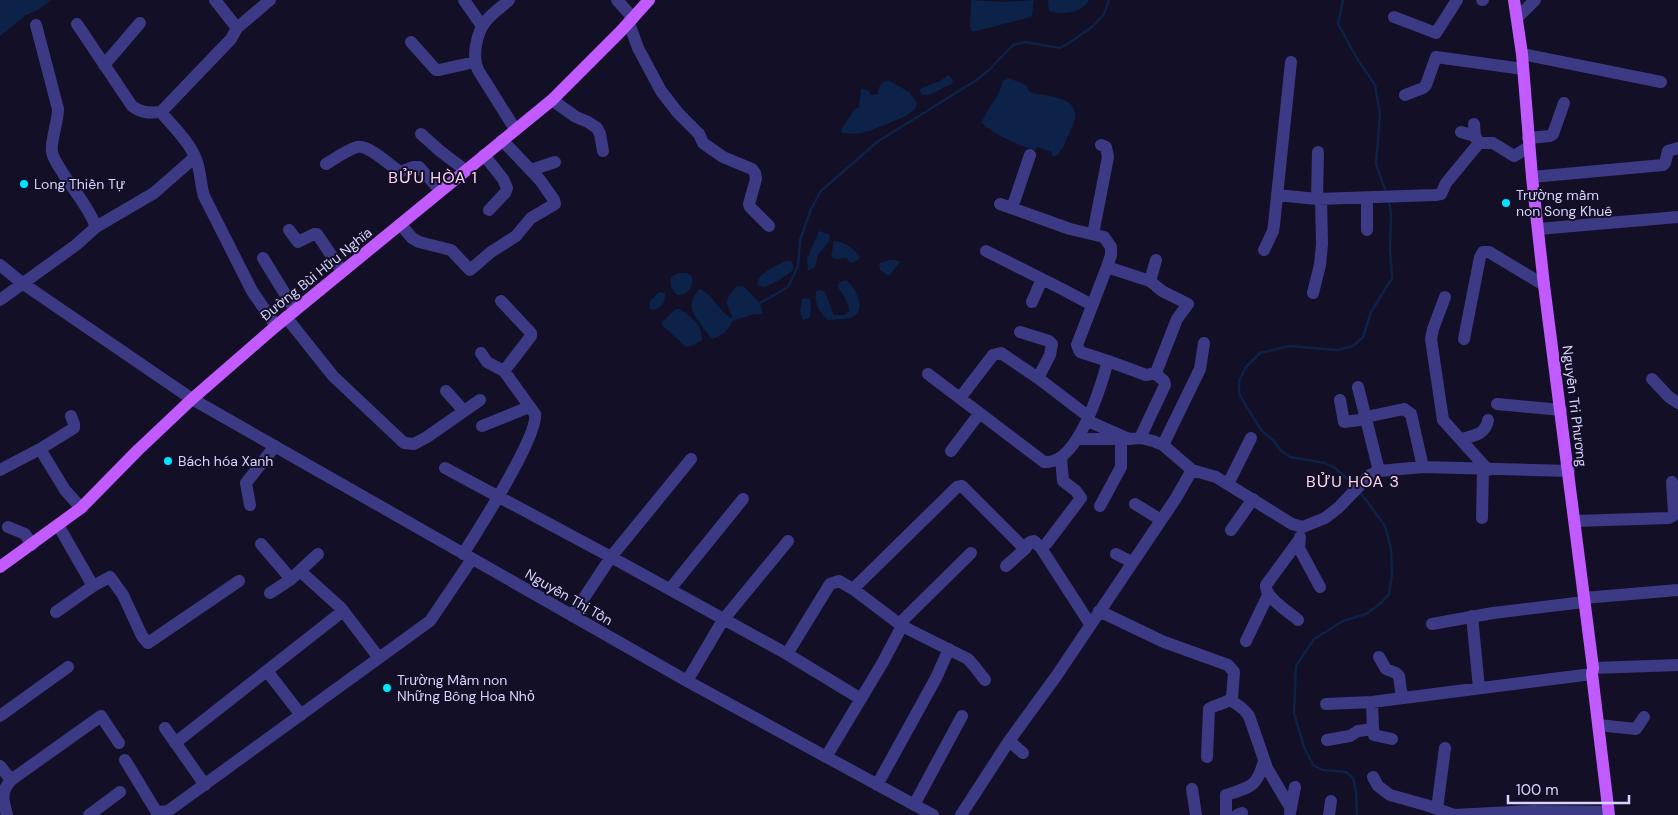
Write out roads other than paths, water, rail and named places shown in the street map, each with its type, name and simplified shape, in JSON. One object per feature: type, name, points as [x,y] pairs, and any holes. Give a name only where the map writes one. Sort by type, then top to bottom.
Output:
[{"type":"main road","name":"Đường Bùi Hữu Nghĩa","points":[[0,567],[81,508],[192,399],[276,326],[552,100],[631,21],[649,0]]},
{"type":"main road","name":"Nguyễn Tri Phương","points":[[1514,0],[1522,54],[1532,176],[1544,285],[1569,471],[1608,813]]},
{"type":"street","points":[[215,0],[237,28]]},
{"type":"street","points":[[77,24],[132,106],[144,112],[161,112],[231,39],[237,28],[270,0]]},
{"type":"street","points":[[464,0],[482,26]]},
{"type":"street","points":[[509,0],[487,19],[482,26],[475,62],[478,70],[515,129]]},
{"type":"street","points":[[617,0],[631,21],[638,48],[662,91],[678,113],[700,134],[703,143],[723,157],[755,172],[756,179],[749,204],[769,226]]},
{"type":"street","points":[[1394,17],[1436,33],[1457,0]]},
{"type":"street","points":[[1517,18],[1535,0]]},
{"type":"street","points":[[104,65],[140,23]]},
{"type":"street","points":[[36,25],[58,109],[51,150],[53,158],[86,207],[96,226]]},
{"type":"street","points":[[411,42],[436,70],[475,62]]},
{"type":"street","points":[[1522,54],[1661,82]]},
{"type":"street","points":[[1405,95],[1426,85],[1436,57],[1523,68]]},
{"type":"street","points":[[1264,250],[1273,231],[1291,62]]},
{"type":"street","points":[[552,100],[576,118],[597,128],[603,151]]},
{"type":"street","points":[[1462,132],[1476,134],[1514,156],[1529,143],[1552,134],[1564,103]]},
{"type":"street","points":[[161,112],[195,157],[201,176],[204,196],[252,291],[276,326]]},
{"type":"street","points":[[421,134],[440,152],[466,170]]},
{"type":"street","points":[[1277,195],[1319,199],[1381,198],[1441,194],[1476,134]]},
{"type":"street","points":[[400,225],[416,240],[434,247],[451,250],[468,268],[472,269],[491,252],[516,236],[531,218],[555,204],[540,180],[502,140]]},
{"type":"street","points":[[1093,234],[1108,157],[1106,147],[1101,145]]},
{"type":"street","points":[[326,164],[357,147],[364,147],[385,159],[400,172],[413,167],[419,167],[440,190]]},
{"type":"street","points":[[1532,176],[1663,165],[1668,151],[1678,148]]},
{"type":"street","points":[[1313,293],[1320,265],[1322,244],[1318,152]]},
{"type":"street","points":[[484,155],[503,179],[507,188],[505,193],[489,210]]},
{"type":"street","points":[[1030,155],[1006,206],[1070,229],[1104,237],[1111,247],[1111,255],[1077,345],[1078,349],[1080,352],[1146,375],[1157,373]]},
{"type":"street","points":[[0,300],[76,245],[96,226],[154,193],[195,157]]},
{"type":"street","points":[[531,170],[555,162]]},
{"type":"street","points":[[1367,198],[1367,230]]},
{"type":"street","points":[[1538,230],[1678,217]]},
{"type":"street","points":[[289,230],[298,242],[317,234],[342,271]]},
{"type":"street","points":[[986,251],[1092,306]]},
{"type":"street","points":[[1464,339],[1480,257],[1483,252],[1489,252],[1544,285]]},
{"type":"street","points":[[263,258],[290,314],[333,376],[404,443],[414,444],[480,400]]},
{"type":"street","points":[[1150,281],[1156,260]]},
{"type":"street","name":"Nguyễn Thị Tồn","points":[[0,264],[22,283],[192,399],[687,681],[933,815]]},
{"type":"street","points":[[1107,267],[1150,281],[1162,291],[1188,304],[1177,319],[1157,373]]},
{"type":"street","points":[[1032,302],[1042,279]]},
{"type":"street","points":[[1445,297],[1431,339],[1443,420],[1447,427],[1461,439],[1486,470],[1482,518]]},
{"type":"street","points":[[500,301],[531,334],[504,371]]},
{"type":"street","points":[[1020,332],[1051,342],[1052,344],[1052,348],[1038,378]]},
{"type":"street","points":[[1163,445],[1200,369],[1204,343]]},
{"type":"street","points":[[125,760],[156,811],[168,811],[430,621],[500,496],[535,421],[535,414],[504,371],[487,362],[481,353]]},
{"type":"street","points":[[960,398],[993,355],[1001,353],[1038,378],[1088,419],[1130,439]]},
{"type":"street","points":[[928,374],[1044,462],[1055,461],[1061,458],[1077,439],[1088,419],[1108,361]]},
{"type":"street","points":[[1100,506],[1120,467],[1130,439],[1165,386],[1164,381],[1157,373]]},
{"type":"street","points":[[1652,379],[1669,397],[1678,403]]},
{"type":"street","points":[[1358,387],[1379,471]]},
{"type":"street","points":[[446,391],[464,411]]},
{"type":"street","points":[[1340,400],[1344,422],[1346,423],[1404,409],[1408,411],[1411,414],[1423,467]]},
{"type":"street","points":[[1497,404],[1561,410]]},
{"type":"street","points":[[482,426],[529,408]]},
{"type":"street","points":[[951,451],[980,414]]},
{"type":"street","points":[[0,470],[74,428],[71,416]]},
{"type":"street","points":[[1461,439],[1484,431],[1488,420]]},
{"type":"street","points":[[1228,484],[1251,438]]},
{"type":"street","points":[[1077,439],[1153,441],[1163,445],[1192,470],[1216,477],[1292,524],[1303,527],[1325,518],[1338,508],[1370,475],[1379,471],[1423,467],[1569,471]]},
{"type":"street","points":[[250,506],[246,482],[275,446]]},
{"type":"street","points":[[40,449],[65,490],[81,508]]},
{"type":"street","points":[[1042,548],[1081,498],[1076,491],[1062,480],[1061,458]]},
{"type":"street","points":[[572,616],[611,557],[691,459]]},
{"type":"street","points":[[446,468],[787,654],[861,700]]},
{"type":"street","points":[[961,815],[1009,741],[1057,675],[1192,470]]},
{"type":"street","points":[[1575,521],[1669,518],[1674,513],[1672,482]]},
{"type":"street","points":[[853,589],[960,486],[1025,549]]},
{"type":"street","points":[[670,589],[743,499]]},
{"type":"street","points":[[1231,530],[1253,499]]},
{"type":"street","points":[[1134,504],[1160,520]]},
{"type":"street","points":[[58,525],[93,586]]},
{"type":"street","points":[[8,527],[25,534],[32,545]]},
{"type":"street","points":[[1303,527],[1299,548],[1320,587]]},
{"type":"street","points":[[1298,620],[1268,595],[1265,589],[1299,540]]},
{"type":"street","points":[[687,681],[724,620],[788,541]]},
{"type":"street","points":[[1006,566],[1030,542],[1034,542],[1042,548],[1090,624]]},
{"type":"street","points":[[261,544],[295,575],[344,611],[379,658]]},
{"type":"street","points":[[826,757],[883,662],[901,625],[971,553]]},
{"type":"street","points":[[270,593],[295,575],[318,554]]},
{"type":"street","points":[[1116,554],[1132,562]]},
{"type":"street","points":[[56,612],[93,586],[110,577],[122,595],[142,636],[148,644],[239,581]]},
{"type":"street","points":[[787,654],[830,584],[839,581],[853,589],[901,625],[968,659],[985,680]]},
{"type":"street","points":[[1432,624],[1472,616],[1584,600],[1678,590]]},
{"type":"street","points":[[1246,641],[1268,595]]},
{"type":"street","points":[[175,742],[344,611]]},
{"type":"street","points":[[1099,611],[1164,642],[1228,666],[1234,672],[1232,698],[1209,709],[1207,757]]},
{"type":"street","points":[[1472,616],[1478,688]]},
{"type":"street","points":[[877,785],[936,678],[949,649]]},
{"type":"street","points":[[1379,657],[1384,668],[1399,676],[1402,698]]},
{"type":"street","points":[[1326,704],[1372,702],[1592,671],[1678,665]]},
{"type":"street","points":[[0,716],[68,667]]},
{"type":"street","points":[[267,671],[301,715]]},
{"type":"street","points":[[1229,700],[1242,708],[1249,716],[1270,775],[1290,811]]},
{"type":"street","points":[[1372,702],[1374,735],[1392,739]]},
{"type":"street","points":[[6,815],[3,793],[5,787],[101,716],[119,744]]},
{"type":"street","points":[[914,805],[962,716]]},
{"type":"street","points":[[1598,725],[1636,729],[1644,718]]},
{"type":"street","points":[[166,728],[205,785]]},
{"type":"street","points":[[1327,740],[1350,736],[1358,731],[1373,729]]},
{"type":"street","points":[[1009,741],[1023,753]]},
{"type":"street","points":[[1437,809],[1445,748]]},
{"type":"street","points":[[1226,815],[1226,796],[1250,786],[1258,780],[1264,761]]},
{"type":"street","points":[[0,766],[12,780]]},
{"type":"street","points":[[1373,777],[1378,786],[1390,795],[1454,815],[1533,811],[1608,813]]},
{"type":"street","points":[[1290,811],[1295,787]]},
{"type":"street","points":[[1192,789],[1196,815]]},
{"type":"street","points":[[89,815],[120,792]]},
{"type":"street","points":[[1329,815],[1331,801]]},
{"type":"water","points":[[0,0],[52,0],[38,10],[26,15],[0,36]]},
{"type":"water","points":[[971,0],[1004,2],[1034,0],[1032,16],[972,32],[970,26]]},
{"type":"water","points":[[1048,0],[1089,0],[1086,5],[1077,11],[1060,13],[1049,11]]},
{"type":"water","points":[[946,75],[950,76],[953,81],[952,84],[934,93],[922,95],[919,90],[936,83],[946,77]]},
{"type":"water","points":[[1009,78],[1026,85],[1032,93],[1061,99],[1073,107],[1075,114],[1074,122],[1063,147],[1055,157],[1051,155],[1052,152],[1037,147],[1036,150],[1031,149],[1007,139],[981,122],[999,92],[1003,81]]},
{"type":"water","points":[[888,80],[909,92],[917,103],[915,109],[906,116],[872,130],[857,134],[842,133],[841,130],[854,110],[859,107],[861,88],[869,91],[871,95],[878,94],[880,85]]},
{"type":"water","points":[[819,231],[829,234],[830,240],[818,255],[815,267],[808,271],[807,258]]},
{"type":"water","points":[[834,241],[841,242],[852,249],[860,257],[858,260],[851,263],[846,258],[836,259],[831,257]]},
{"type":"water","points":[[890,260],[900,262],[889,276],[880,270],[879,263]]},
{"type":"water","points":[[785,261],[791,261],[793,270],[765,287],[757,285],[758,280],[764,273]]},
{"type":"water","points":[[678,273],[687,273],[692,276],[689,290],[681,295],[677,295],[670,285],[671,277]]},
{"type":"water","points":[[846,280],[856,293],[860,304],[857,314],[849,318],[828,320],[818,307],[816,291],[825,292],[834,315],[844,315],[849,311],[844,297],[837,286],[840,282]]},
{"type":"water","points":[[737,286],[743,286],[760,303],[763,314],[755,314],[732,321],[724,333],[712,339],[693,313],[693,298],[699,289],[703,291],[731,318],[732,316],[726,302]]},
{"type":"water","points":[[659,292],[665,293],[663,303],[655,310],[649,309],[650,301]]},
{"type":"water","points":[[802,299],[810,299],[811,304],[810,318],[803,320],[800,311]]},
{"type":"water","points":[[676,309],[680,309],[696,322],[701,330],[702,340],[686,347],[663,326],[662,322]]},
{"type":"waterway","points":[[760,303],[788,287],[798,266],[800,240],[811,209],[821,191],[877,142],[975,81],[989,70],[1013,45],[1025,42],[1060,48],[1069,43],[1093,26],[1104,14],[1109,0]]},
{"type":"waterway","points":[[1343,0],[1338,24],[1358,60],[1375,85],[1380,114],[1376,164],[1386,192]]},
{"type":"waterway","points":[[1355,486],[1335,468],[1325,463],[1290,457],[1281,451],[1273,440],[1261,430],[1239,394],[1239,381],[1246,367],[1260,353],[1289,346],[1337,350],[1353,346],[1363,337],[1371,312],[1392,278],[1390,249],[1391,212],[1388,199]]},
{"type":"waterway","points":[[1357,815],[1353,778],[1346,772],[1323,770],[1313,765],[1304,747],[1294,713],[1296,666],[1314,639],[1343,621],[1366,614],[1381,603],[1389,594],[1392,574],[1391,549],[1385,526],[1360,492]]},
{"type":"place","name":"Long Thiền Tự","points":[[24,184]]},
{"type":"place","name":"Trường mầm non Song Khuê","points":[[1506,203]]},
{"type":"place","name":"Bách hóa Xanh","points":[[168,461]]},
{"type":"place","name":"Trường Mầm non Những Bông Hoa Nhỏ","points":[[387,688]]},
{"type":"district","name":"BỬU HÒA 1","points":[[433,177]]},
{"type":"district","name":"BỬU HÒA 3","points":[[1353,481]]}]
